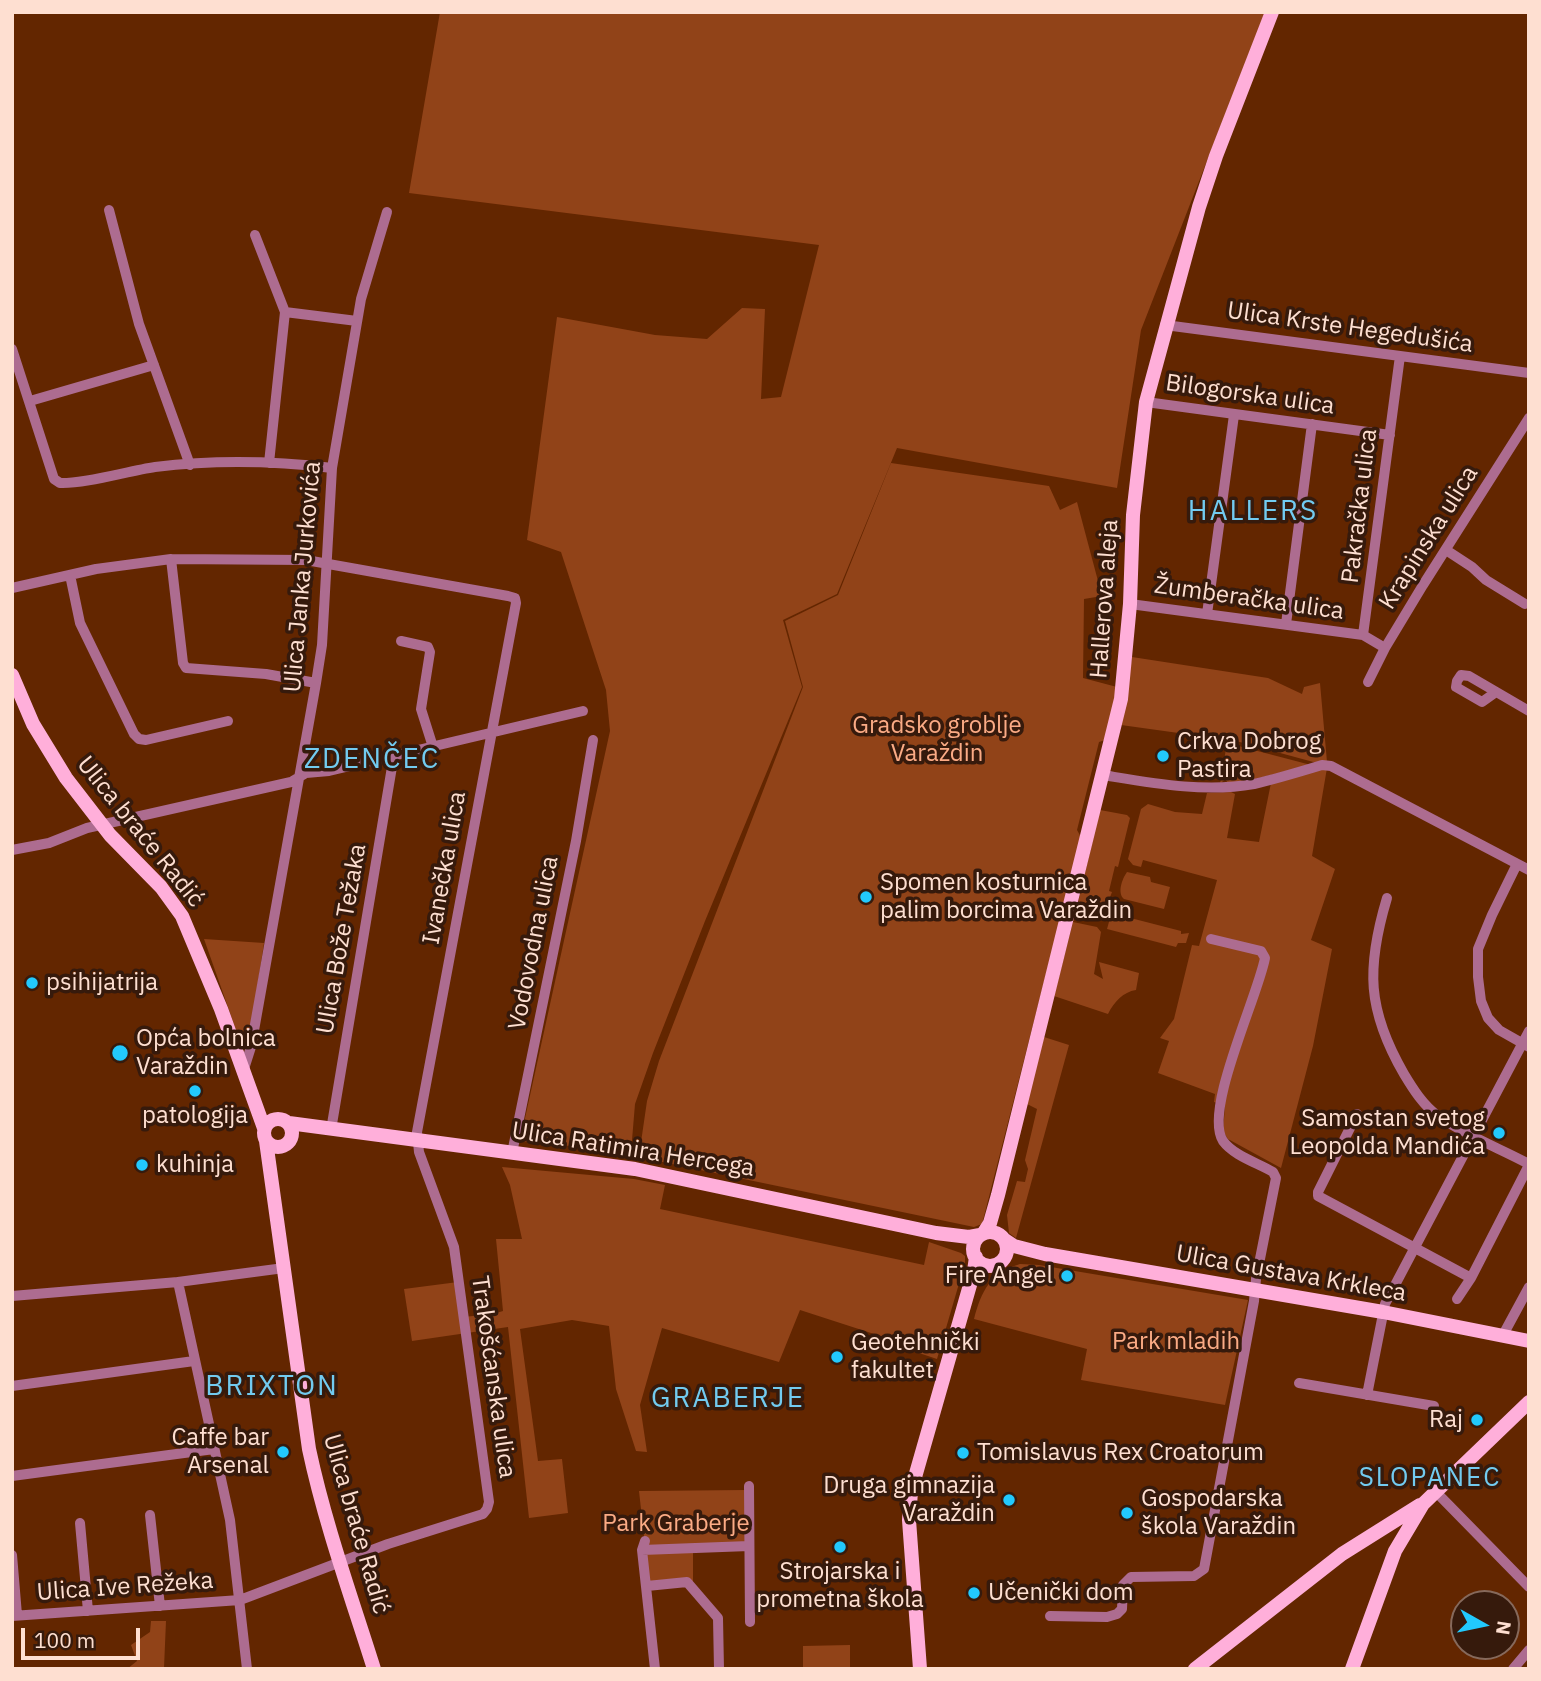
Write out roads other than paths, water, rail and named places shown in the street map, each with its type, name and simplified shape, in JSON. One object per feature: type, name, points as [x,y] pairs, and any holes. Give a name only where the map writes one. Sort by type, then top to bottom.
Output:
[{"type":"main road","name":"Hallerova aleja","points":[[982,1235],[990,1223],[998,1195],[1121,699],[1130,604],[1133,515],[1146,402],[1165,324],[1216,156],[1272,12]]},
{"type":"main road","name":"Ulica braće Radić","points":[[14,682],[46,748],[102,825],[161,887],[182,916],[255,1100],[265,1135],[273,1182],[309,1449],[339,1563],[374,1669]]},
{"type":"main road","name":"Ulica braće Radić","points":[[255,1100],[283,1121]]},
{"type":"main road","points":[[288,1144],[292,1130],[283,1121],[270,1121],[265,1135],[273,1147],[288,1144],[297,1136],[325,1129]]},
{"type":"main road","name":"Ulica Ratimira Hercega","points":[[283,1121],[325,1129],[657,1172],[936,1233],[969,1237],[982,1235]]},
{"type":"main road","name":"Ulica braće Radić","points":[[273,1182],[279,1152],[288,1144]]},
{"type":"main road","name":"Hallerova aleja","points":[[998,1195],[998,1223],[1003,1238]]},
{"type":"main road","points":[[920,1669],[909,1520],[911,1491],[964,1308],[975,1243],[982,1235],[992,1232],[1003,1238],[1007,1250],[982,1274],[964,1308]]},
{"type":"main road","name":"Ulica Ratimira Hercega","points":[[936,1233],[975,1255]]},
{"type":"main road","name":"Ulica Gustava Krkleca","points":[[1003,1238],[1014,1245],[1045,1254],[1383,1312],[1529,1341]]},
{"type":"main road","name":"Ulica Gustava Krkleca","points":[[997,1262],[1013,1256],[1045,1254]]},
{"type":"main road","points":[[975,1255],[982,1263],[997,1262]]},
{"type":"main road","points":[[1352,1669],[1378,1594],[1401,1539],[1423,1504],[1529,1402]]},
{"type":"main road","points":[[1197,1666],[1342,1554],[1423,1504]]},
{"type":"main road","points":[[1374,1534],[1387,1533],[1401,1539]]},
{"type":"street","points":[[109,210],[139,324],[190,465]]},
{"type":"street","name":"Ulica Janka Jurkovića","points":[[243,1072],[251,1047],[322,645],[332,468],[357,321],[387,212]]},
{"type":"street","points":[[255,235],[285,312],[269,463]]},
{"type":"street","points":[[285,312],[357,321]]},
{"type":"street","name":"Ulica Krste Hegedušića","points":[[1165,324],[1529,373]]},
{"type":"street","points":[[12,349],[54,479],[60,483],[133,470],[190,465],[269,463],[332,468]]},
{"type":"street","name":"Pakračka ulica","points":[[1363,635],[1400,356]]},
{"type":"street","points":[[30,401],[154,365]]},
{"type":"street","name":"Bilogorska ulica","points":[[1146,402],[1390,435]]},
{"type":"street","points":[[1207,614],[1234,415]]},
{"type":"street","name":"Krapinska ulica","points":[[1368,682],[1385,648],[1529,418]]},
{"type":"street","points":[[1286,624],[1312,424]]},
{"type":"street","points":[[1446,550],[1486,580],[1525,604]]},
{"type":"street","points":[[12,588],[130,563],[172,559],[306,560],[326,563]]},
{"type":"street","points":[[172,559],[183,663],[186,668],[266,674],[316,683]]},
{"type":"street","name":"Ivanečka ulica","points":[[326,563],[508,596],[515,598],[516,603],[417,1141]]},
{"type":"street","points":[[70,575],[80,623],[134,734],[139,739],[146,740],[228,721]]},
{"type":"street","name":"Žumberačka ulica","points":[[1130,604],[1363,635]]},
{"type":"street","points":[[1363,635],[1385,648]]},
{"type":"street","points":[[401,641],[428,647],[430,652],[421,709],[433,747]]},
{"type":"street","points":[[1496,692],[1529,711]]},
{"type":"street","points":[[12,850],[49,843],[87,828],[291,782],[306,773],[329,771],[583,711]]},
{"type":"street","name":"Vodovodna ulica","points":[[512,1153],[576,841],[593,740]]},
{"type":"street","name":"Ulica Bože Težaka","points":[[325,1129],[394,755]]},
{"type":"street","points":[[1103,775],[1178,786],[1222,787],[1253,784],[1321,765],[1331,766],[1529,870]]},
{"type":"street","points":[[1517,864],[1478,949],[1478,977],[1481,1001],[1488,1018],[1499,1030],[1526,1045]]},
{"type":"street","points":[[1387,898],[1375,937],[1372,968],[1376,1007],[1389,1047],[1420,1098],[1437,1115],[1529,1165],[1471,1278],[1457,1299]]},
{"type":"street","points":[[1050,1616],[1107,1617],[1117,1614],[1122,1609],[1123,1585],[1131,1577],[1194,1576],[1205,1569],[1275,1174],[1231,1149],[1222,1140],[1218,1123],[1223,1092],[1265,958],[1261,951],[1211,939]]},
{"type":"street","points":[[1367,1395],[1383,1312],[1413,1247],[1473,1135],[1526,1045],[1529,1031]]},
{"type":"street","points":[[1357,1114],[1318,1196],[1471,1278]]},
{"type":"street","name":"Trakošćanska ulica","points":[[240,1600],[388,1544],[482,1514],[487,1509],[489,1502],[454,1247],[417,1141]]},
{"type":"street","points":[[12,1296],[178,1282],[284,1268]]},
{"type":"street","points":[[178,1282],[230,1520],[247,1669]]},
{"type":"street","points":[[1503,1335],[1529,1287]]},
{"type":"street","points":[[12,1386],[194,1361]]},
{"type":"street","points":[[1299,1383],[1434,1406]]},
{"type":"street","points":[[12,1476],[214,1449]]},
{"type":"street","points":[[749,1486],[750,1622]]},
{"type":"street","points":[[1436,1492],[1529,1587]]},
{"type":"street","points":[[150,1515],[160,1606]]},
{"type":"street","points":[[80,1523],[88,1611]]},
{"type":"street","points":[[655,1669],[643,1545],[749,1546]]},
{"type":"street","points":[[12,1555],[15,1616]]},
{"type":"street","points":[[647,1586],[687,1582],[703,1598],[718,1618],[719,1669]]},
{"type":"street","name":"Ulica Ive Režeka","points":[[15,1616],[240,1600]]},
{"type":"street","points":[[1513,1669],[1529,1650]]},
{"type":"place","name":"Crkva Dobrog Pastira","points":[[1163,756]]},
{"type":"place","name":"Spomen kosturnica palim borcima Varaždin","points":[[866,897]]},
{"type":"place","name":"psihijatrija","points":[[32,983]]},
{"type":"place","name":"Opća bolnica Varaždin","points":[[120,1053]]},
{"type":"place","name":"patologija","points":[[195,1091]]},
{"type":"place","name":"Samostan svetog Leopolda Mandića","points":[[1499,1133]]},
{"type":"place","name":"kuhinja","points":[[142,1165]]},
{"type":"place","name":"Fire Angel","points":[[1067,1276]]},
{"type":"place","name":"Geotehnički fakultet","points":[[837,1357]]},
{"type":"place","name":"Raj","points":[[1477,1420]]},
{"type":"place","name":"Caffe bar Arsenal","points":[[283,1452]]},
{"type":"place","name":"Tomislavus Rex Croatorum","points":[[963,1453]]},
{"type":"place","name":"Druga gimnazija Varaždin","points":[[1009,1500]]},
{"type":"place","name":"Gospodarska škola Varaždin","points":[[1127,1513]]},
{"type":"place","name":"Strojarska i prometna škola","points":[[840,1547]]},
{"type":"place","name":"Učenički dom","points":[[974,1593]]},
{"type":"district","name":"HALLERS","points":[[1253,512]]},
{"type":"district","name":"ZDENČEC","points":[[372,760]]},
{"type":"district","name":"BRIXTON","points":[[272,1387]]},
{"type":"district","name":"GRABERJE","points":[[728,1399]]},
{"type":"district","name":"SLOPANEC","points":[[1430,1478]]},
{"type":"park label","name":"Gradsko groblje Varaždin","points":[[937,740]]},
{"type":"park label","name":"Park mladih","points":[[1176,1342]]},
{"type":"park label","name":"Park Graberje","points":[[676,1524]]}]
